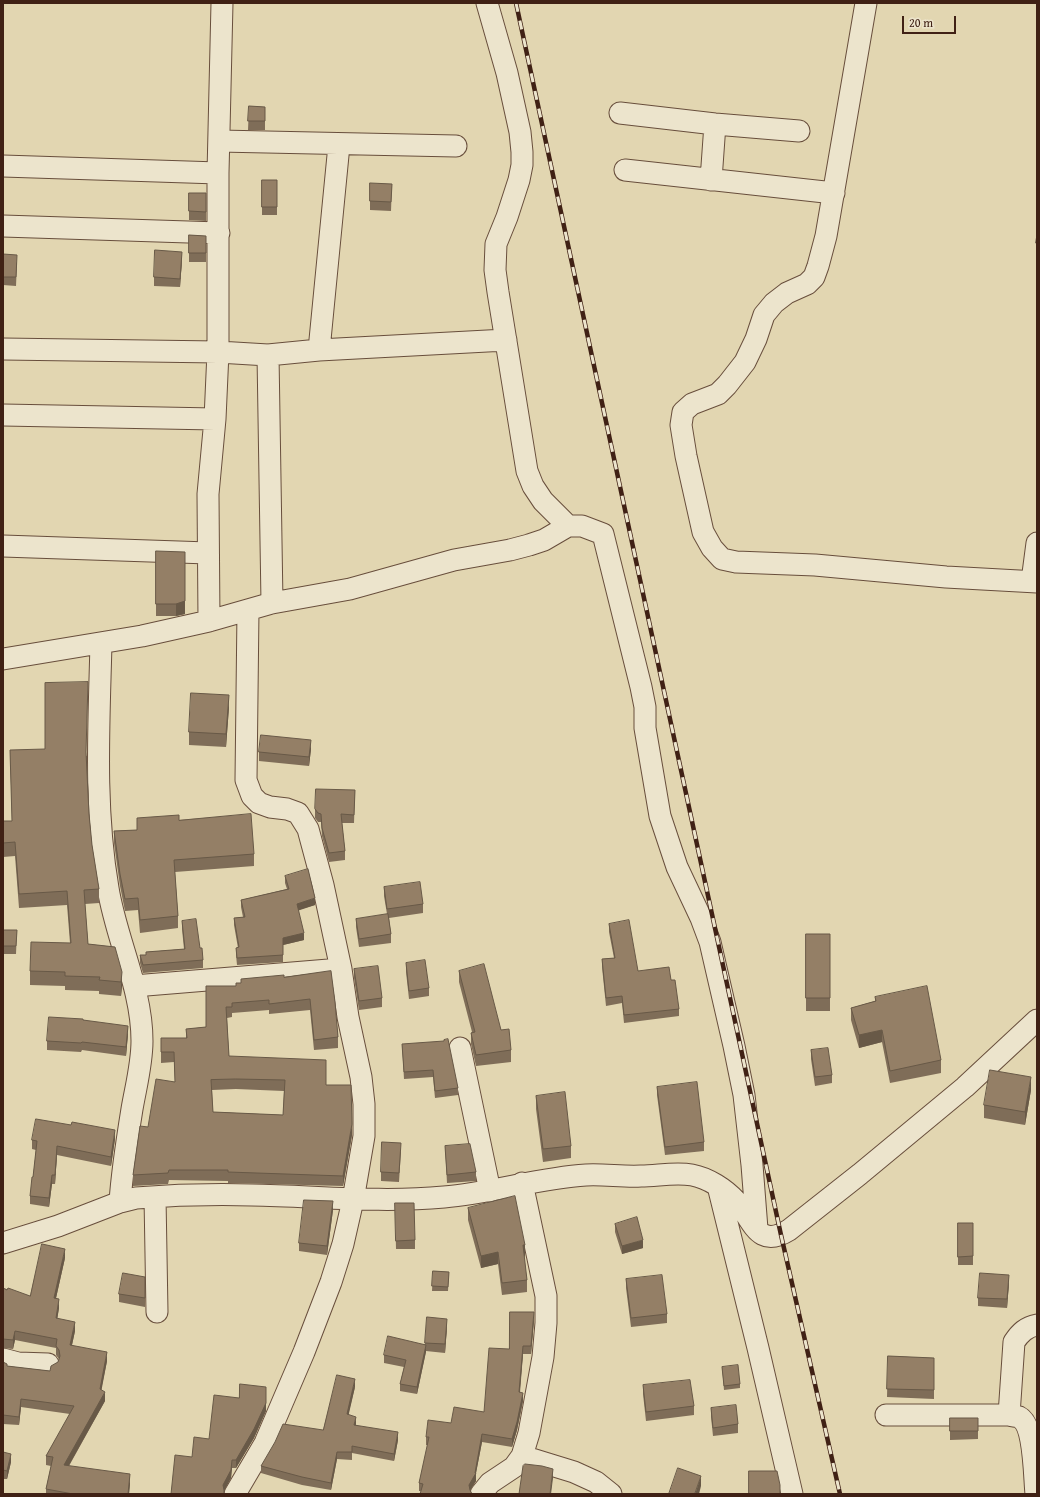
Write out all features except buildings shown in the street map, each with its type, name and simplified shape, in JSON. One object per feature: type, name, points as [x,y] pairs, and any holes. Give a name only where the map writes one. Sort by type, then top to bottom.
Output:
[{"type":"street","points":[[208,621],[208,494],[215,419],[218,352],[218,174],[222,3]]},
{"type":"street","points":[[487,3],[507,73],[520,132],[522,152],[522,165],[519,180],[507,217],[496,244],[495,270],[527,471],[533,486],[543,501],[568,526]]},
{"type":"street","points":[[866,3],[826,236],[814,277],[807,284],[787,293],[774,303],[764,315],[756,339],[745,362],[727,385],[718,394],[692,404],[683,412],[681,425],[686,456],[703,532],[712,548],[722,559],[736,562],[815,565],[946,577],[1034,581],[1037,543]]},
{"type":"street","points":[[620,113],[715,124],[799,131]]},
{"type":"street","points":[[711,180],[715,124]]},
{"type":"street","points":[[219,141],[339,145],[456,146]]},
{"type":"street","points":[[319,350],[339,145]]},
{"type":"street","points":[[3,166],[218,174]]},
{"type":"street","points":[[625,170],[834,193]]},
{"type":"street","points":[[3,226],[219,233]]},
{"type":"street","points":[[3,349],[218,352],[268,355],[319,350],[506,340]]},
{"type":"street","points":[[268,355],[272,603]]},
{"type":"street","points":[[3,415],[215,419]]},
{"type":"street","points":[[3,659],[142,636],[208,621],[272,603],[350,589],[454,560],[510,550],[544,540],[568,526],[582,526],[603,534],[641,687],[645,707],[645,728],[660,816],[677,867],[701,918],[710,942],[733,1038],[744,1095],[752,1165],[757,1229]]},
{"type":"street","points":[[3,546],[208,553]]},
{"type":"street","points":[[235,1494],[265,1443],[315,1325],[335,1270],[343,1244],[353,1200],[364,1136],[364,1104],[341,969],[323,884],[308,829],[298,813],[287,808],[270,807],[259,803],[252,796],[246,780],[248,610]]},
{"type":"street","points":[[101,644],[98,762],[102,847],[108,889],[134,986],[140,1015],[142,1041],[139,1071],[122,1171],[120,1202]]},
{"type":"street","points":[[134,986],[341,969]]},
{"type":"street","points":[[3,1243],[58,1226],[120,1202],[136,1198],[251,1195],[353,1200],[444,1197],[586,1175],[640,1176],[679,1174],[693,1175],[718,1186],[737,1202],[757,1229],[765,1236],[772,1238],[789,1230],[860,1174],[965,1087],[1037,1020]]},
{"type":"street","points":[[460,1048],[490,1191]]},
{"type":"street","points":[[481,1494],[490,1483],[514,1467],[522,1456],[529,1433],[542,1364],[546,1323],[546,1296],[522,1184]]},
{"type":"street","points":[[718,1186],[792,1494]]},
{"type":"street","points":[[155,1197],[157,1312]]},
{"type":"street","points":[[1009,1415],[1014,1342],[1020,1333],[1029,1326],[1037,1325]]},
{"type":"street","points":[[3,1359],[18,1362],[48,1364]]},
{"type":"street","points":[[886,1415],[1009,1415],[1018,1417],[1023,1421],[1032,1441],[1036,1494]]},
{"type":"street","points":[[522,1456],[574,1472],[596,1482],[612,1494]]},
{"type":"railway","points":[[516,3],[781,1235],[840,1494]]}]
